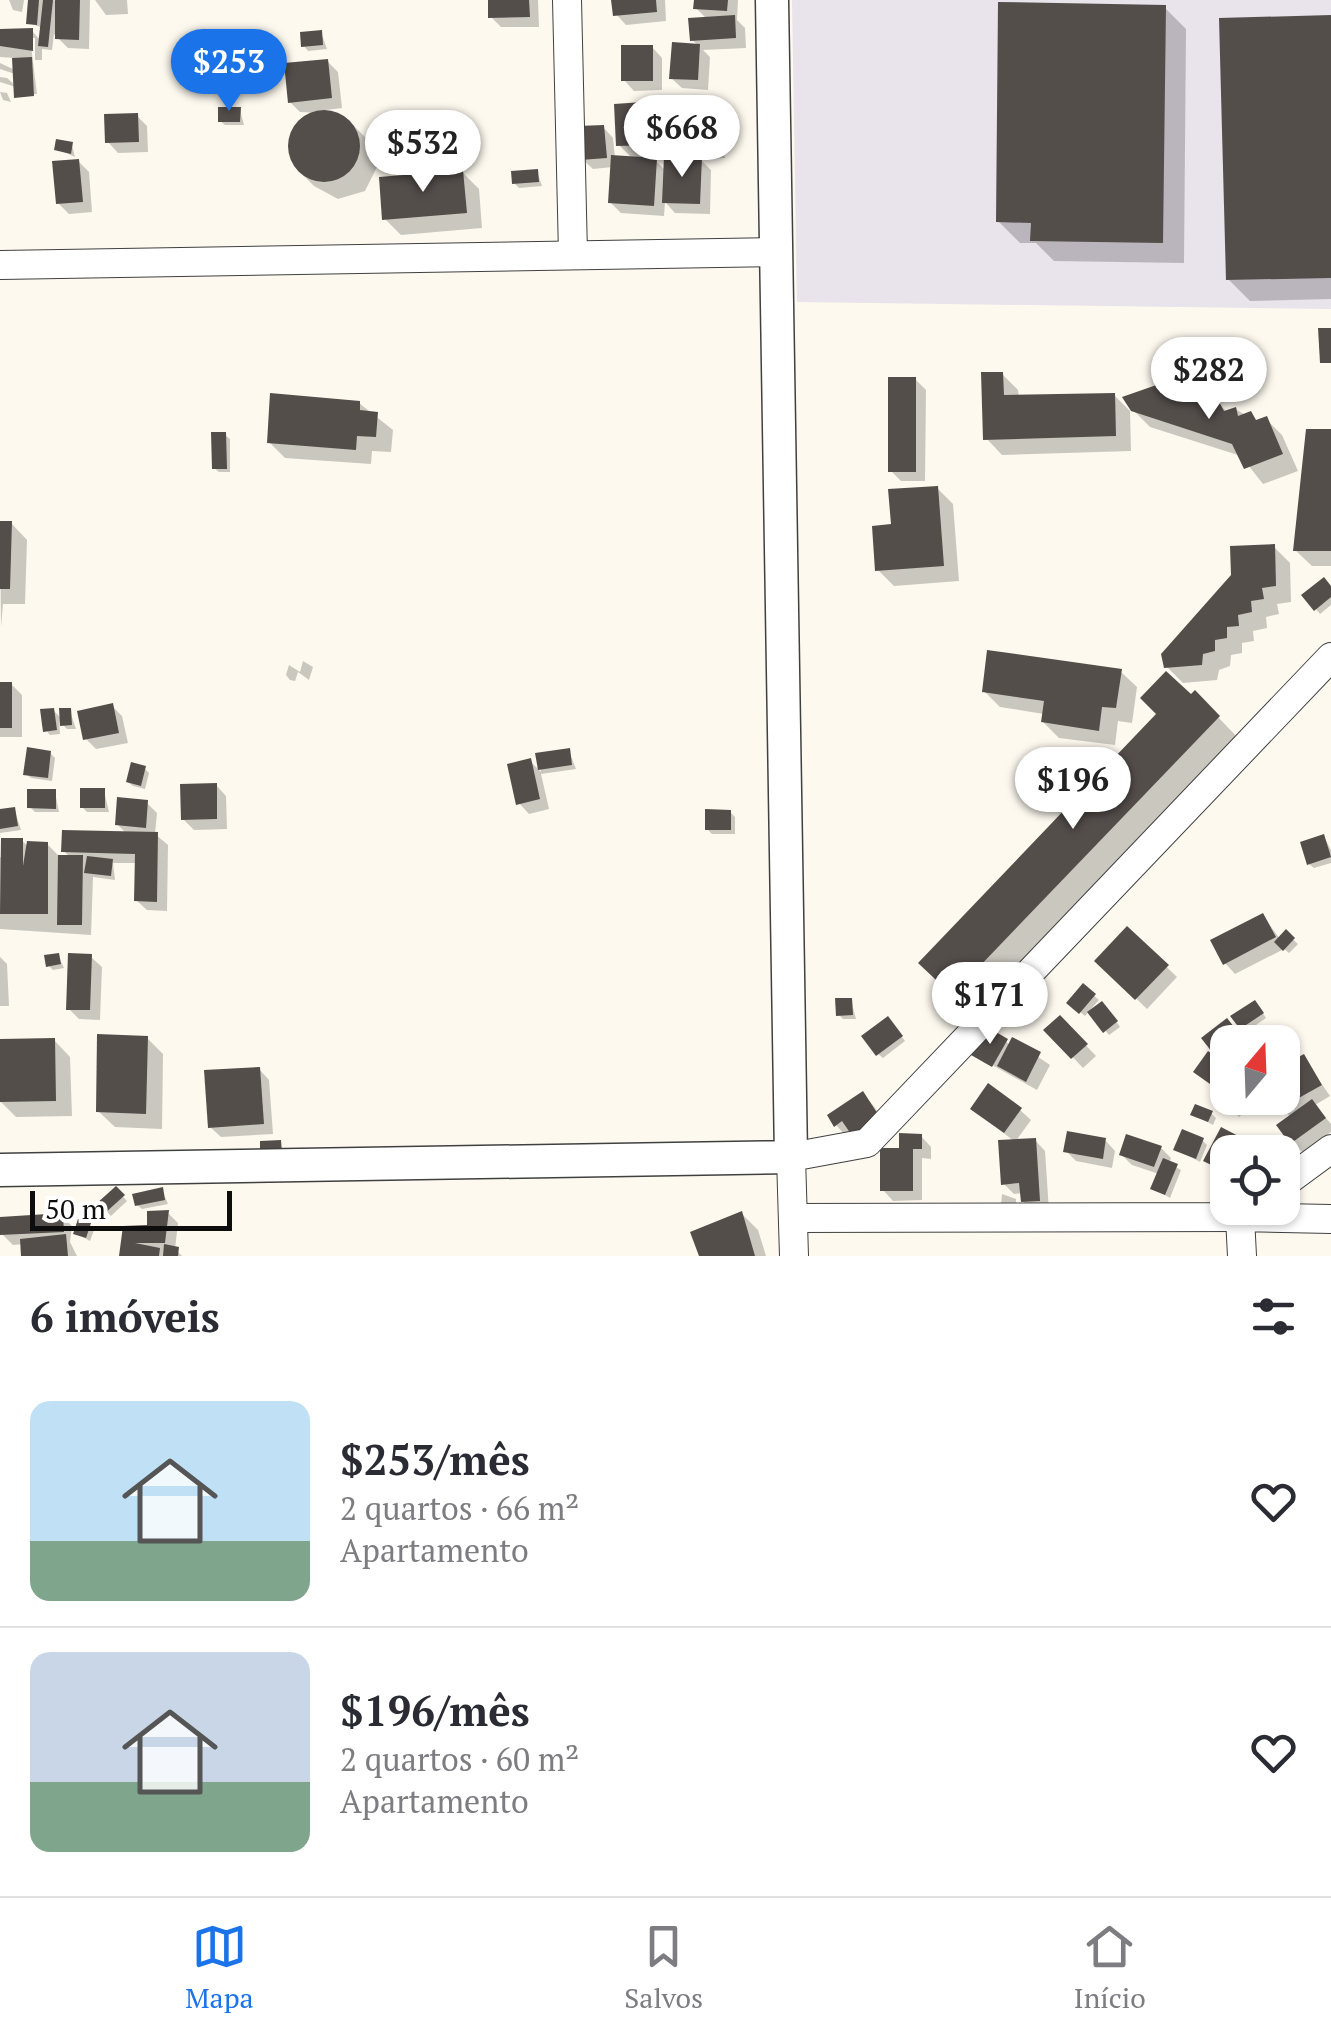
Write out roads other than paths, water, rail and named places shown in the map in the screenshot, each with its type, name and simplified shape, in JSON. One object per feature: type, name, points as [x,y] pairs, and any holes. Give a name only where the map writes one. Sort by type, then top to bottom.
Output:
[{"type":"street","points":[[567,0],[573,254]]},
{"type":"street","points":[[772,0],[794,1256]]},
{"type":"street","points":[[0,264],[776,252]]},
{"type":"street","points":[[0,1170],[792,1157],[866,1142],[1331,656]]},
{"type":"street","points":[[1300,1172],[1331,1149]]},
{"type":"street","points":[[793,1218],[1210,1212]]},
{"type":"street","points":[[1300,1216],[1331,1219]]},
{"type":"street","points":[[1242,1256],[1245,1225]]}]
